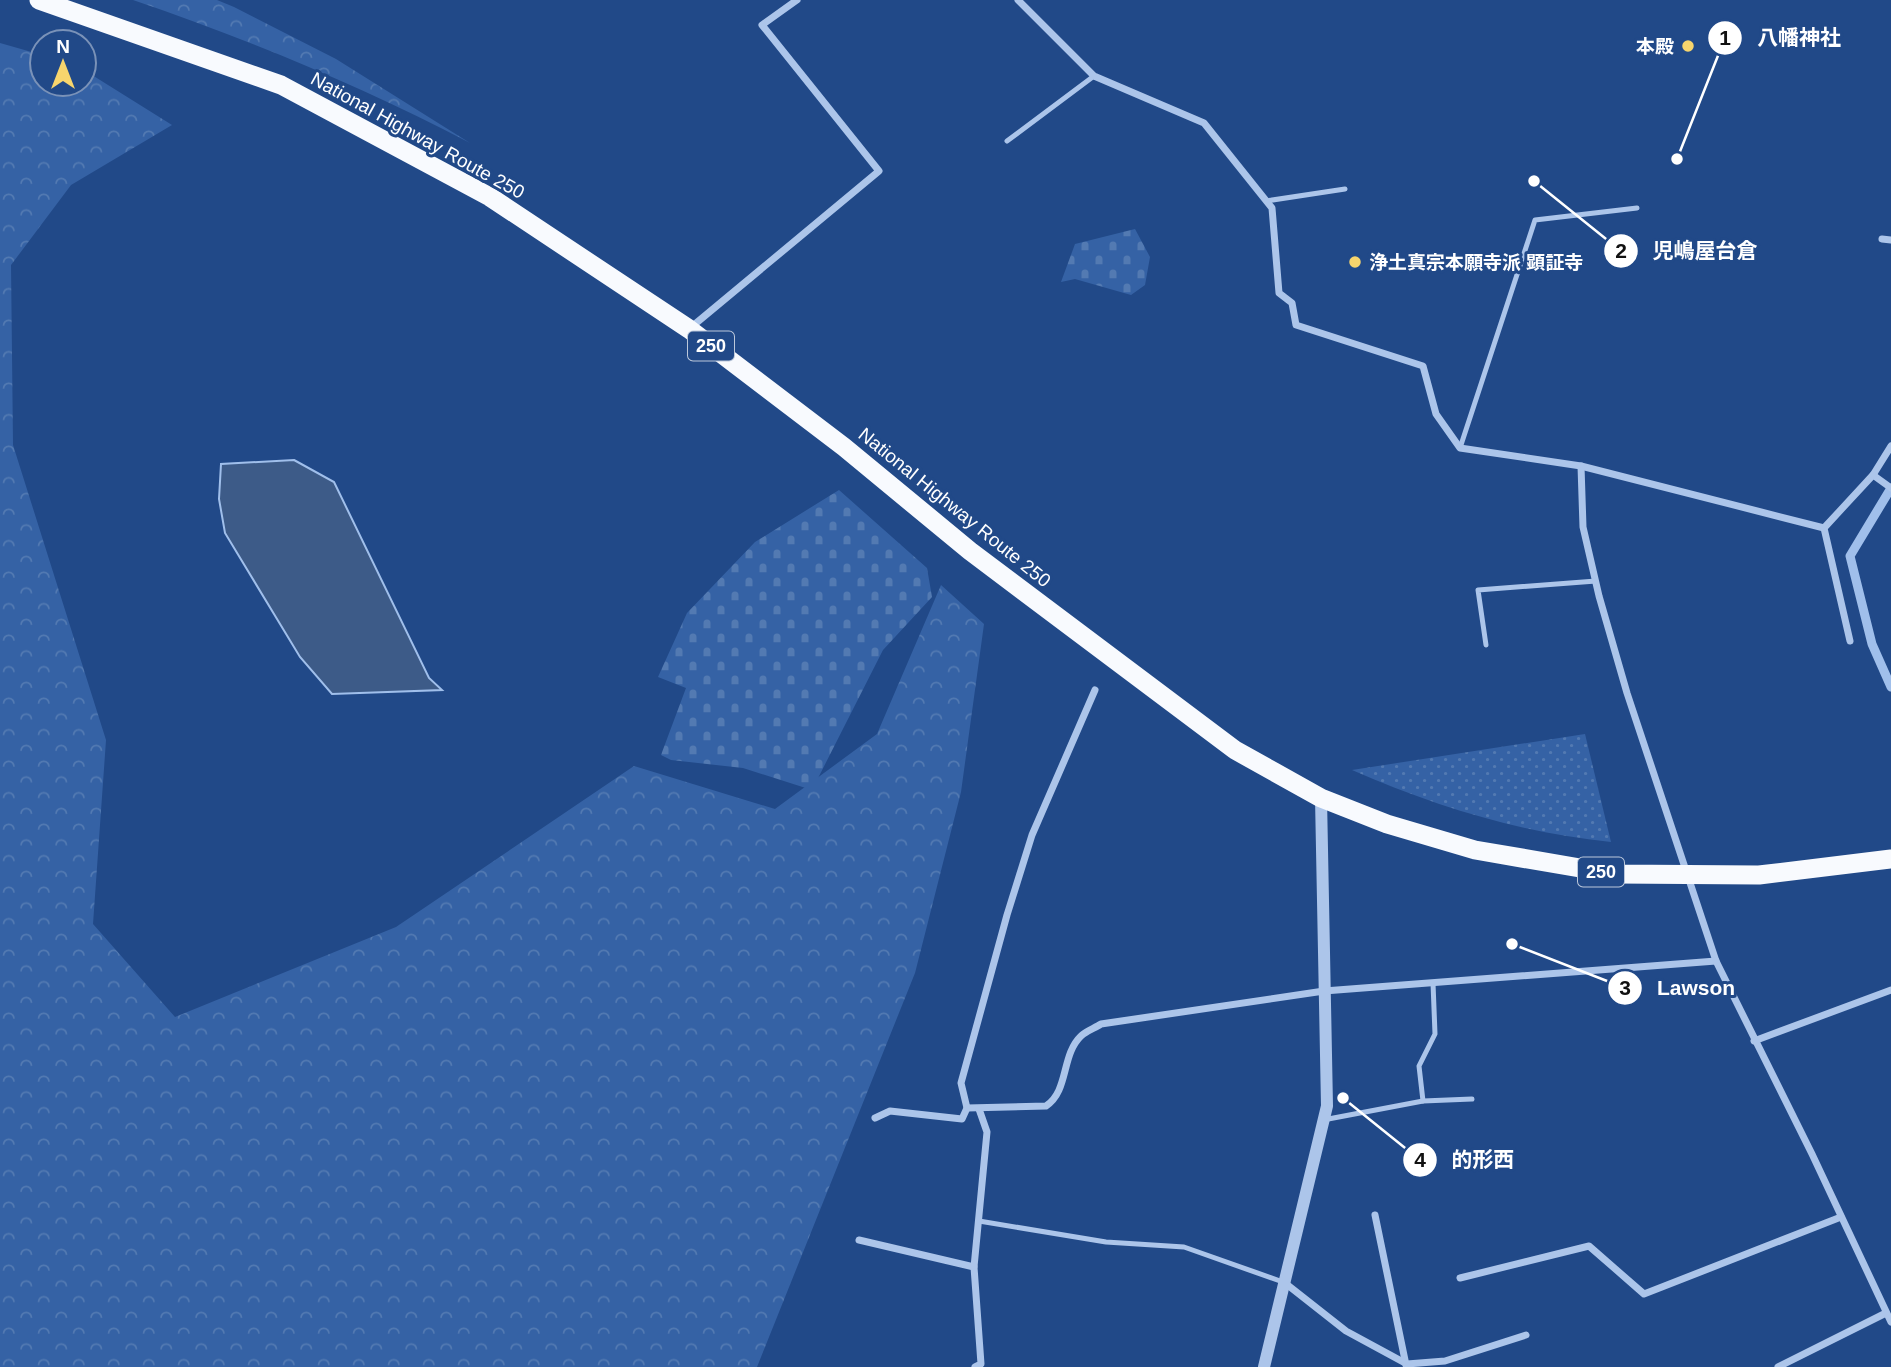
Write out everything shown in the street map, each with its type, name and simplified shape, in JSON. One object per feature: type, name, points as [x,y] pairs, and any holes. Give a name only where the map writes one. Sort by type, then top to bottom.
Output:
[{"type":"highway","name":"National Highway Route 250","points":[[39,0],[281,85],[490,197],[689,329],[1117,663],[1235,750],[1321,798],[1387,824],[1475,850],[1615,874],[1759,874],[1891,859]]},
{"type":"street","points":[[689,329],[879,171],[762,25],[797,0]]},
{"type":"street","points":[[1018,0],[1094,76],[1204,123],[1272,208],[1279,293],[1292,303],[1296,325],[1423,366],[1436,414],[1460,448],[1581,466],[1824,528]]},
{"type":"street","points":[[1882,239],[1891,240]]},
{"type":"street","points":[[1824,528],[1877,478],[1891,446]]},
{"type":"street","points":[[1581,466],[1583,527],[1596,582],[1627,693],[1716,961],[1891,1322]]},
{"type":"street","points":[[1877,478],[1891,488]]},
{"type":"street","points":[[1824,528],[1850,641]]},
{"type":"street","points":[[875,1118],[890,1111],[962,1119],[967,1108],[961,1083],[1007,915],[1037,823],[1095,690]]},
{"type":"street","points":[[1264,1367],[1327,1106],[1321,798]]},
{"type":"street","points":[[967,1108],[1046,1106],[1056,1100],[1074,1045],[1082,1034],[1101,1024],[1324,991],[1716,961]]},
{"type":"street","points":[[1754,1041],[1891,990]]},
{"type":"street","points":[[975,1367],[981,1364],[974,1267],[987,1132],[979,1109]]},
{"type":"street","points":[[1375,1215],[1405,1366]]},
{"type":"street","points":[[1460,1278],[1589,1246],[1644,1294],[1841,1217]]},
{"type":"street","points":[[859,1240],[974,1267]]},
{"type":"street","points":[[1285,1283],[1346,1331],[1405,1366],[1446,1364],[1526,1335]]},
{"type":"street","points":[[1778,1367],[1886,1313]]},
{"type":"lane","points":[[1007,141],[1094,76]]},
{"type":"lane","points":[[1266,201],[1345,189]]},
{"type":"lane","points":[[1460,448],[1535,220],[1637,208]]},
{"type":"lane","points":[[1486,645],[1478,590],[1596,582]]},
{"type":"lane","points":[[1423,1101],[1419,1066],[1435,1034],[1433,983]]},
{"type":"lane","points":[[1323,1120],[1423,1101],[1472,1099]]},
{"type":"lane","points":[[979,1221],[1106,1242],[1184,1247],[1285,1283]]},
{"type":"green space","points":[[133,0],[217,0],[234,7],[336,59],[470,143],[388,102],[304,65]]},
{"type":"green space","points":[[0,43],[28,51],[28,98],[98,98],[98,79],[172,125],[71,185],[11,265],[13,445],[106,740],[93,924],[175,1017],[396,927],[634,766],[775,809],[877,734],[941,585],[984,624],[961,792],[915,973],[757,1367],[0,1367]]},
{"type":"green space","points":[[1135,229],[1150,257],[1145,285],[1131,295],[1075,279],[1061,282],[1075,244]]},
{"type":"green space","points":[[839,490],[927,568],[932,597],[883,650],[812,790],[743,768],[671,760],[661,755],[686,688],[658,677],[687,613],[755,542]]},
{"type":"green space","points":[[1585,734],[1611,842],[1543,832],[1478,816],[1352,770]]},
{"type":"shaded area","points":[[294,460],[334,482],[429,678],[442,690],[332,694],[300,657],[225,533],[219,499],[221,464]]},
{"type":"waterway","points":[[1891,488],[1850,556],[1872,644],[1891,687]]},
{"type":"place","name":"本殿","points":[[1688,46]]},
{"type":"place","name":"八幡神社","points":[[1677,159]]},
{"type":"place","name":"児嶋屋台倉","points":[[1534,181]]},
{"type":"place","name":"浄土真宗本願寺派 顕証寺","points":[[1355,262]]},
{"type":"place","name":"Lawson","points":[[1512,944]]},
{"type":"place","name":"的形西","points":[[1343,1098]]}]
